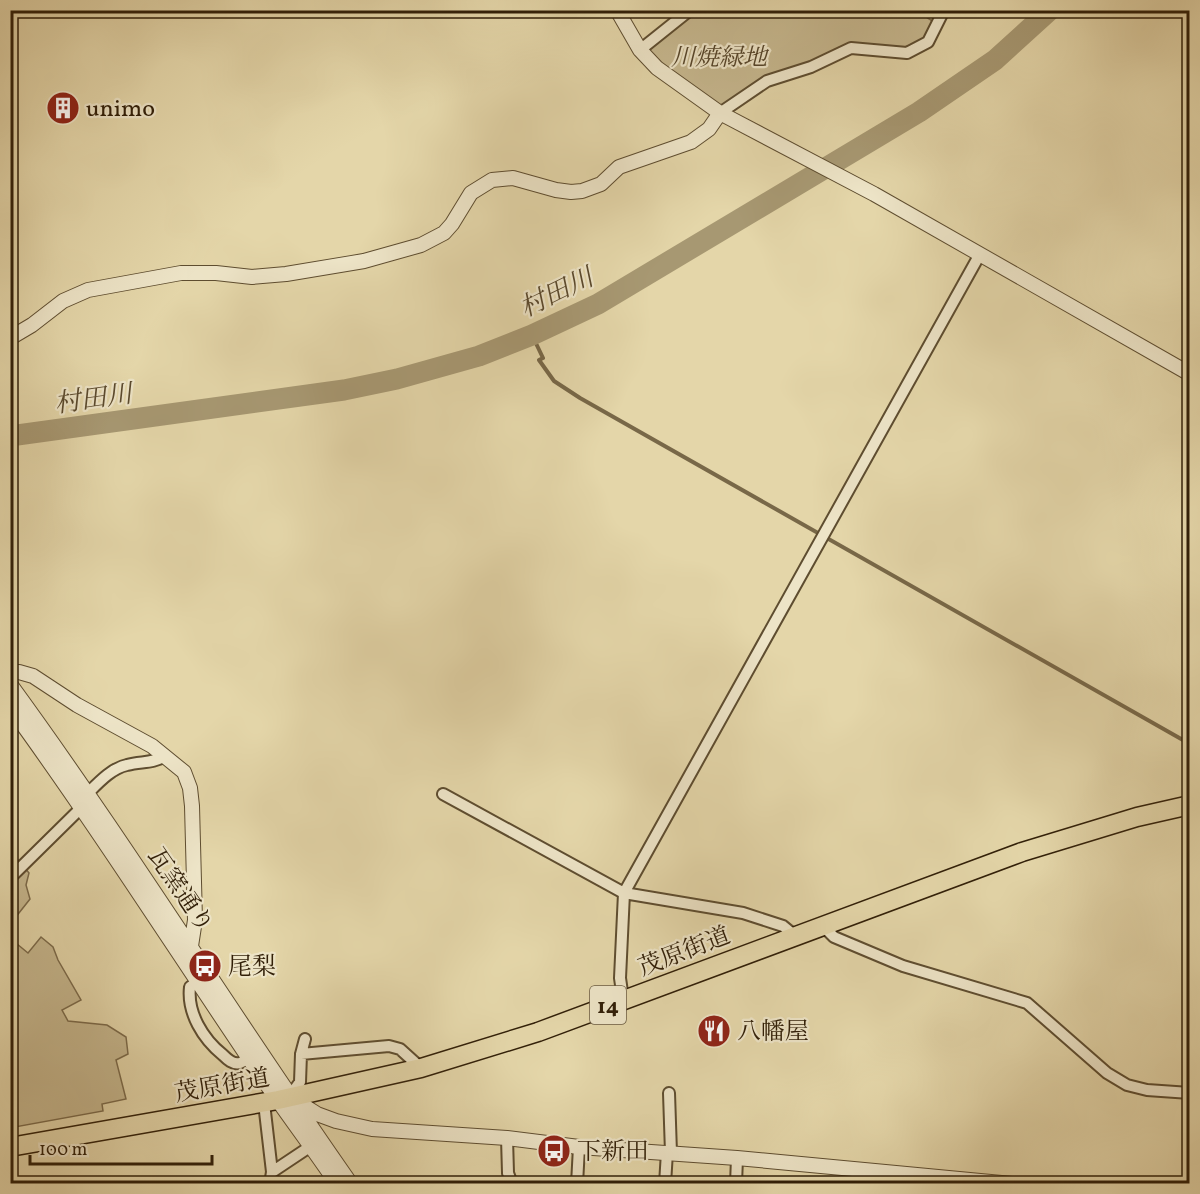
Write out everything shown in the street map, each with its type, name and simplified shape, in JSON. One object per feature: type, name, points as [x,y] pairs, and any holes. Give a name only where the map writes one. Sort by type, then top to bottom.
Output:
[{"type":"main road","name":"茂原街道","points":[[10,1147],[277,1100],[422,1068],[538,1032],[1022,852],[1137,817],[1190,805]]},
{"type":"street","points":[[617,10],[640,50],[680,86],[720,113],[874,194],[1190,374]]},
{"type":"street","points":[[640,50],[690,10]]},
{"type":"street","points":[[10,338],[32,325],[63,301],[88,290],[181,273],[216,273],[252,277],[286,274],[364,261],[421,245],[444,233],[471,193],[492,180],[513,178],[571,192],[601,184],[620,167],[691,142],[710,129],[720,113],[767,81],[811,67],[851,48],[907,52],[928,42],[945,10]]},
{"type":"street","points":[[623,999],[620,978],[624,893],[980,254]]},
{"type":"street","points":[[10,672],[33,676],[77,705],[152,746],[184,772],[190,789],[195,920],[191,946]]},
{"type":"street","name":"瓦窯通り","points":[[10,684],[88,793],[191,946],[277,1100],[351,1184]]},
{"type":"street","name":"瓦窯通り","points":[[10,707],[199,981],[248,1058],[337,1184]]},
{"type":"street","points":[[88,793],[99,781],[123,765],[157,761],[165,756]]},
{"type":"street","points":[[443,794],[624,893],[743,913],[783,926],[794,935]]},
{"type":"street","points":[[10,878],[81,809]]},
{"type":"street","points":[[823,926],[834,937],[903,966],[1027,1003],[1107,1073],[1127,1085],[1147,1090],[1190,1093]]},
{"type":"street","points":[[199,981],[190,987],[190,998],[194,1015],[202,1032],[216,1049],[234,1063],[240,1063],[248,1058]]},
{"type":"street","points":[[270,1184],[277,1100],[300,1082],[301,1054],[305,1039]]},
{"type":"street","points":[[301,1054],[389,1046],[400,1049],[422,1068]]},
{"type":"street","points":[[665,1184],[669,1152],[669,1093]]},
{"type":"street","points":[[277,1100],[336,1121],[372,1129],[737,1158],[928,1180],[1012,1184]]},
{"type":"street","points":[[507,1138],[508,1173],[512,1184]]},
{"type":"street","points":[[272,1172],[311,1146]]},
{"type":"street","points":[[577,1184],[579,1146]]},
{"type":"street","points":[[736,1184],[737,1158]]},
{"type":"green space","name":"川焼緑地","points":[[690,11],[917,11],[937,24],[928,42],[907,53],[851,48],[767,81],[720,113],[640,50]]},
{"type":"green space","points":[[18,860],[29,873],[26,885],[30,899],[11,923],[11,867]]},
{"type":"green space","points":[[41,937],[53,947],[81,1000],[62,1010],[68,1021],[107,1025],[126,1037],[128,1054],[116,1060],[126,1099],[102,1104],[103,1111],[15,1127],[10,1110],[11,939],[28,953]]},
{"type":"waterway","name":"村田川","points":[[10,436],[344,390],[397,379],[479,356],[532,335],[598,304],[919,112],[995,60],[1050,10]]},
{"type":"waterway","points":[[532,335],[543,358],[539,360],[554,381],[580,398],[1190,744]]},
{"type":"place","name":"unimo","points":[[63,108]]},
{"type":"place","name":"尾梨","points":[[205,966]]},
{"type":"place","name":"八幡屋","points":[[714,1031]]},
{"type":"place","name":"下新田","points":[[554,1151]]}]
